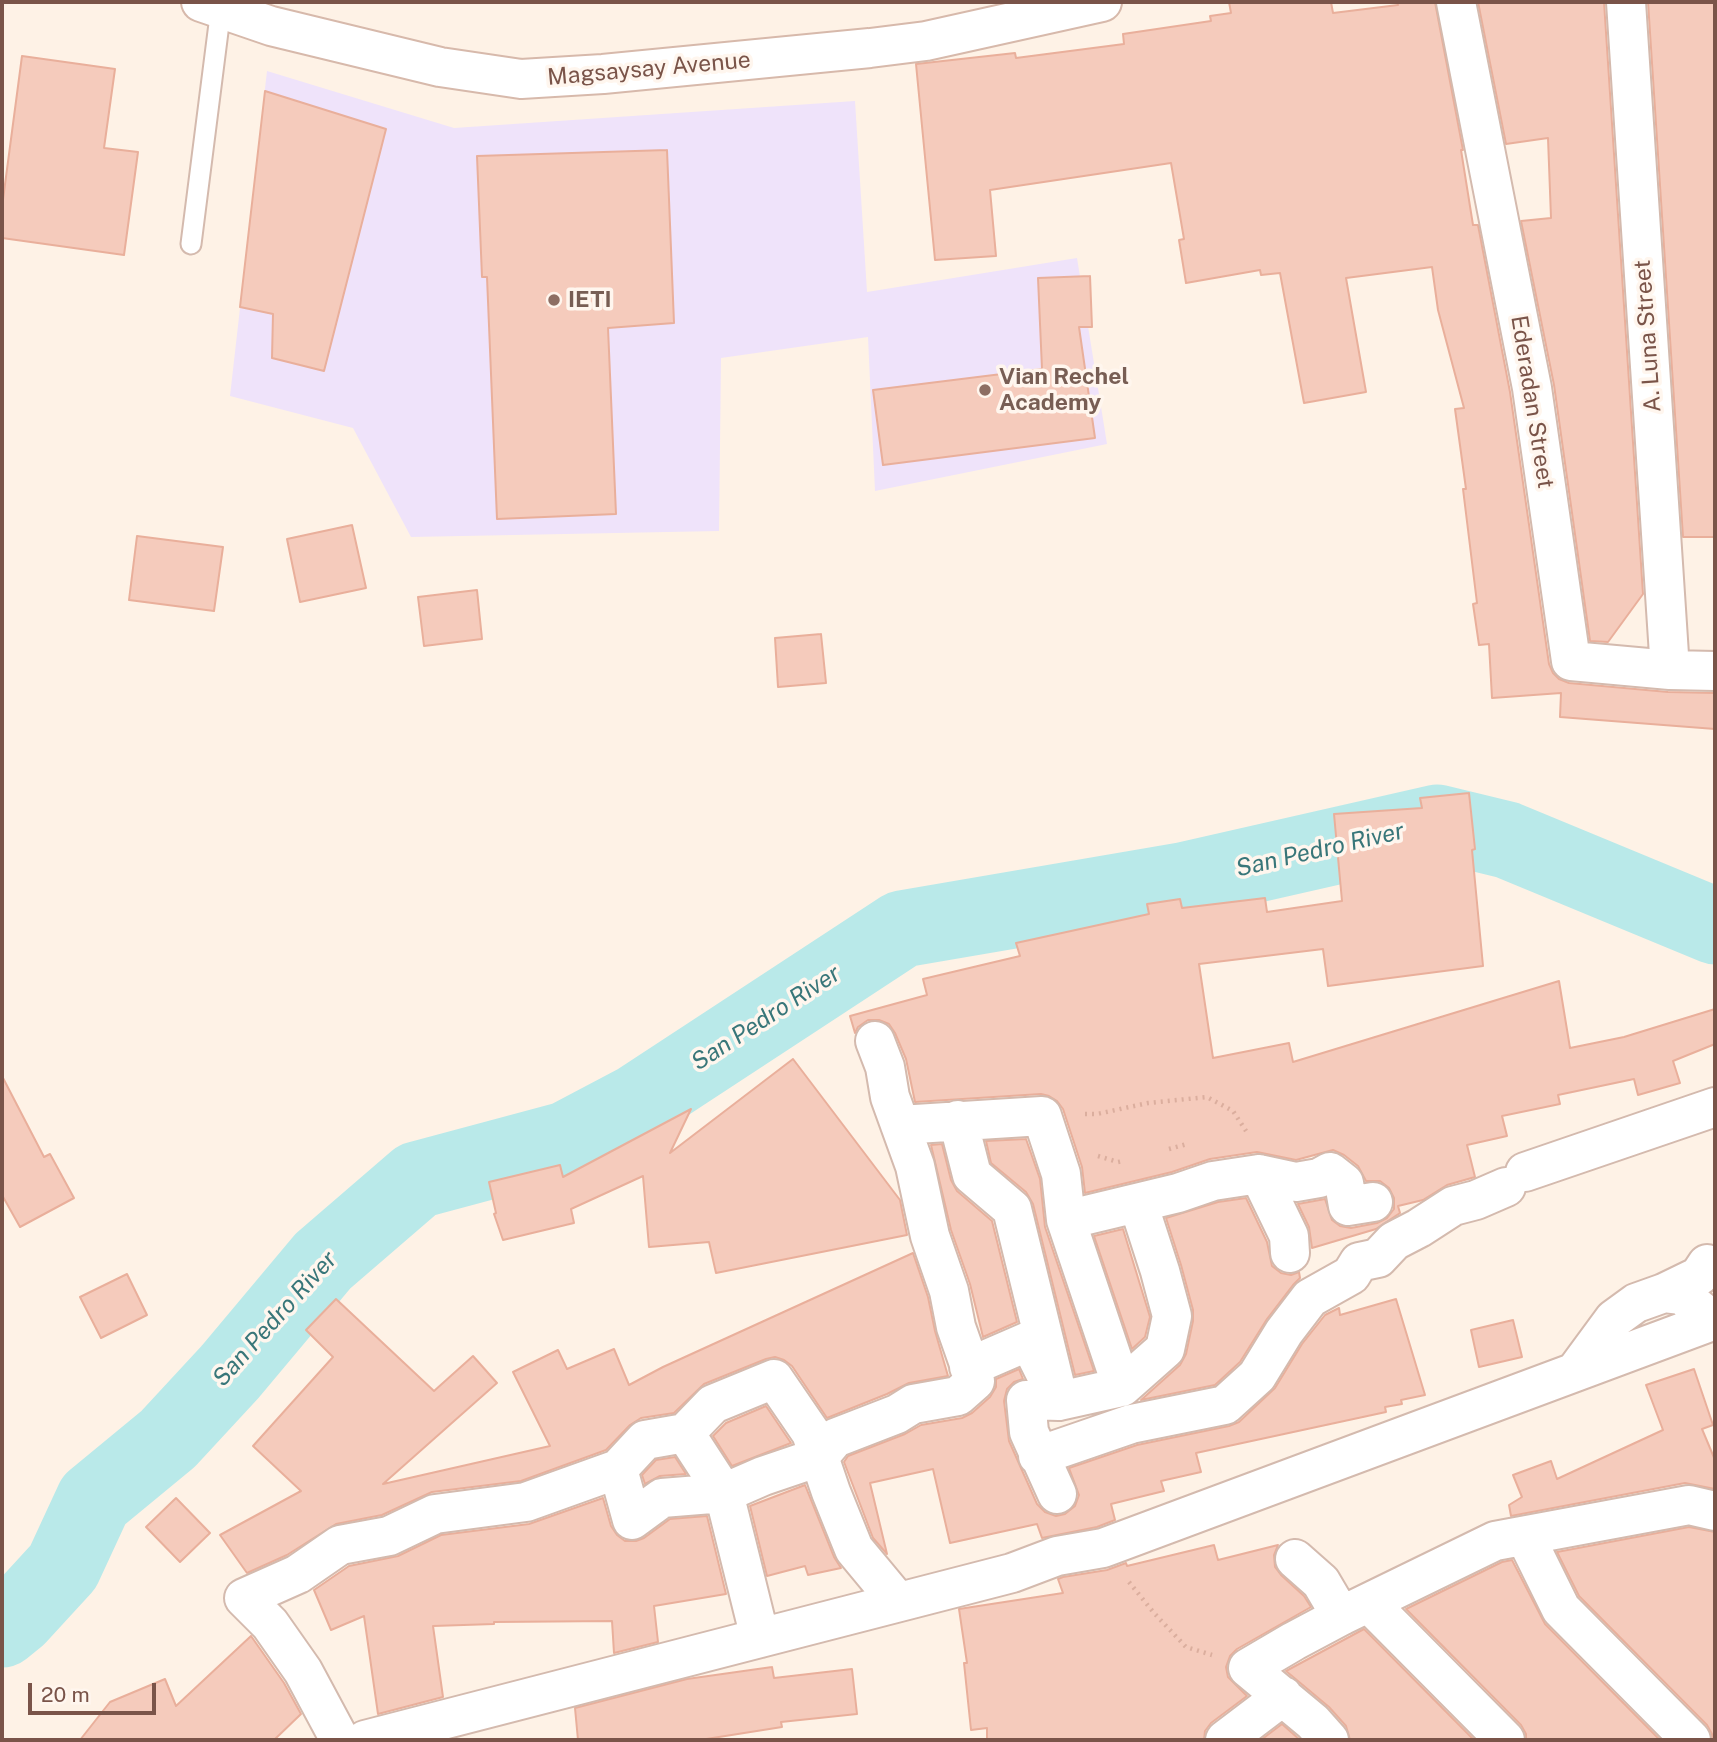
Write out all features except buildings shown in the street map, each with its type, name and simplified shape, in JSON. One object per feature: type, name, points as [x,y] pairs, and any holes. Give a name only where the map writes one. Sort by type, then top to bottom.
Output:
[{"type":"street","name":"Magsaysay Avenue","points":[[211,5],[272,14],[440,67],[521,79],[603,74],[881,47],[926,41],[1102,2]]},
{"type":"street","name":"Ederadan Street","points":[[1456,2],[1532,388],[1571,661],[1670,670],[1715,671]]},
{"type":"street","name":"A. Luna Street","points":[[1626,2],[1670,670]]},
{"type":"street","points":[[618,1469],[632,1520],[662,1498],[724,1493],[819,1457],[835,1438],[897,1414],[913,1404],[958,1396],[975,1381],[956,1327],[949,1291],[930,1236],[915,1166],[891,1097],[885,1067],[874,1041]]},
{"type":"street","points":[[1038,1456],[1131,1424],[1225,1405],[1257,1376],[1284,1332],[1310,1298],[1351,1275],[1359,1262],[1378,1258],[1394,1241],[1453,1206],[1476,1200],[1515,1180],[1715,1107]]},
{"type":"street","points":[[900,1125],[1042,1116],[1061,1174],[1066,1220],[1122,1387]]},
{"type":"street","points":[[958,1120],[972,1175],[1012,1209],[1059,1401]]},
{"type":"street","points":[[1066,1220],[1213,1181],[1259,1174],[1296,1182],[1319,1178],[1330,1172],[1343,1183],[1348,1206],[1373,1202]]},
{"type":"street","points":[[1259,1174],[1289,1236],[1290,1253]]},
{"type":"street","points":[[1057,1494],[1029,1432],[1026,1400],[1059,1401],[1122,1387],[1165,1349],[1172,1316],[1138,1203]]},
{"type":"street","points":[[1576,1372],[1614,1319],[1636,1303],[1699,1276],[1707,1264],[1715,1268]]},
{"type":"street","points":[[1664,1293],[1682,1295],[1714,1320]]},
{"type":"street","points":[[365,1740],[447,1730],[760,1638],[1012,1573],[1057,1556],[1103,1548],[1714,1320]]},
{"type":"street","points":[[969,1367],[1029,1341],[1059,1401]]},
{"type":"street","points":[[340,1740],[303,1671],[270,1624],[244,1598],[298,1574],[340,1545],[389,1536],[435,1514],[526,1502],[618,1469],[645,1440],[685,1433],[713,1404],[774,1379],[811,1433],[854,1549],[898,1602]]},
{"type":"street","points":[[685,1433],[724,1493],[760,1638]]},
{"type":"street","points":[[1329,1740],[1313,1722],[1248,1668],[1355,1609],[1495,1541],[1689,1505],[1715,1511]]},
{"type":"street","points":[[1525,1536],[1561,1609],[1691,1740]]},
{"type":"street","points":[[1296,1559],[1505,1740]]},
{"type":"street","points":[[1225,1740],[1283,1696]]},
{"type":"lane","points":[[191,244],[211,5]]},
{"type":"path","points":[[1042,1116],[1097,1114],[1148,1103],[1207,1097],[1233,1111],[1255,1146],[1259,1174]]},
{"type":"path","points":[[1233,1134],[1245,1130]]},
{"type":"path","points":[[1162,1152],[1181,1144],[1191,1144]]},
{"type":"path","points":[[1055,1156],[1089,1154],[1118,1162],[1129,1160]]},
{"type":"path","points":[[1103,1548],[1154,1613],[1186,1647],[1248,1668]]},
{"type":"shaded area","name":"IETI","points":[[267,71],[454,128],[855,101],[867,292],[1077,258],[1107,444],[875,491],[868,337],[721,358],[719,531],[411,537],[353,428],[230,396]]},
{"type":"waterway","name":"San Pedro River","points":[[2,1629],[18,1616],[63,1567],[94,1500],[168,1439],[230,1372],[323,1261],[417,1180],[566,1140],[638,1102],[902,929],[1182,881],[1437,823],[1507,840],[1715,926]]},
{"type":"place","name":"IETI","points":[[554,300]]},
{"type":"place","name":"Vian Rechel Academy","points":[[985,390]]}]
